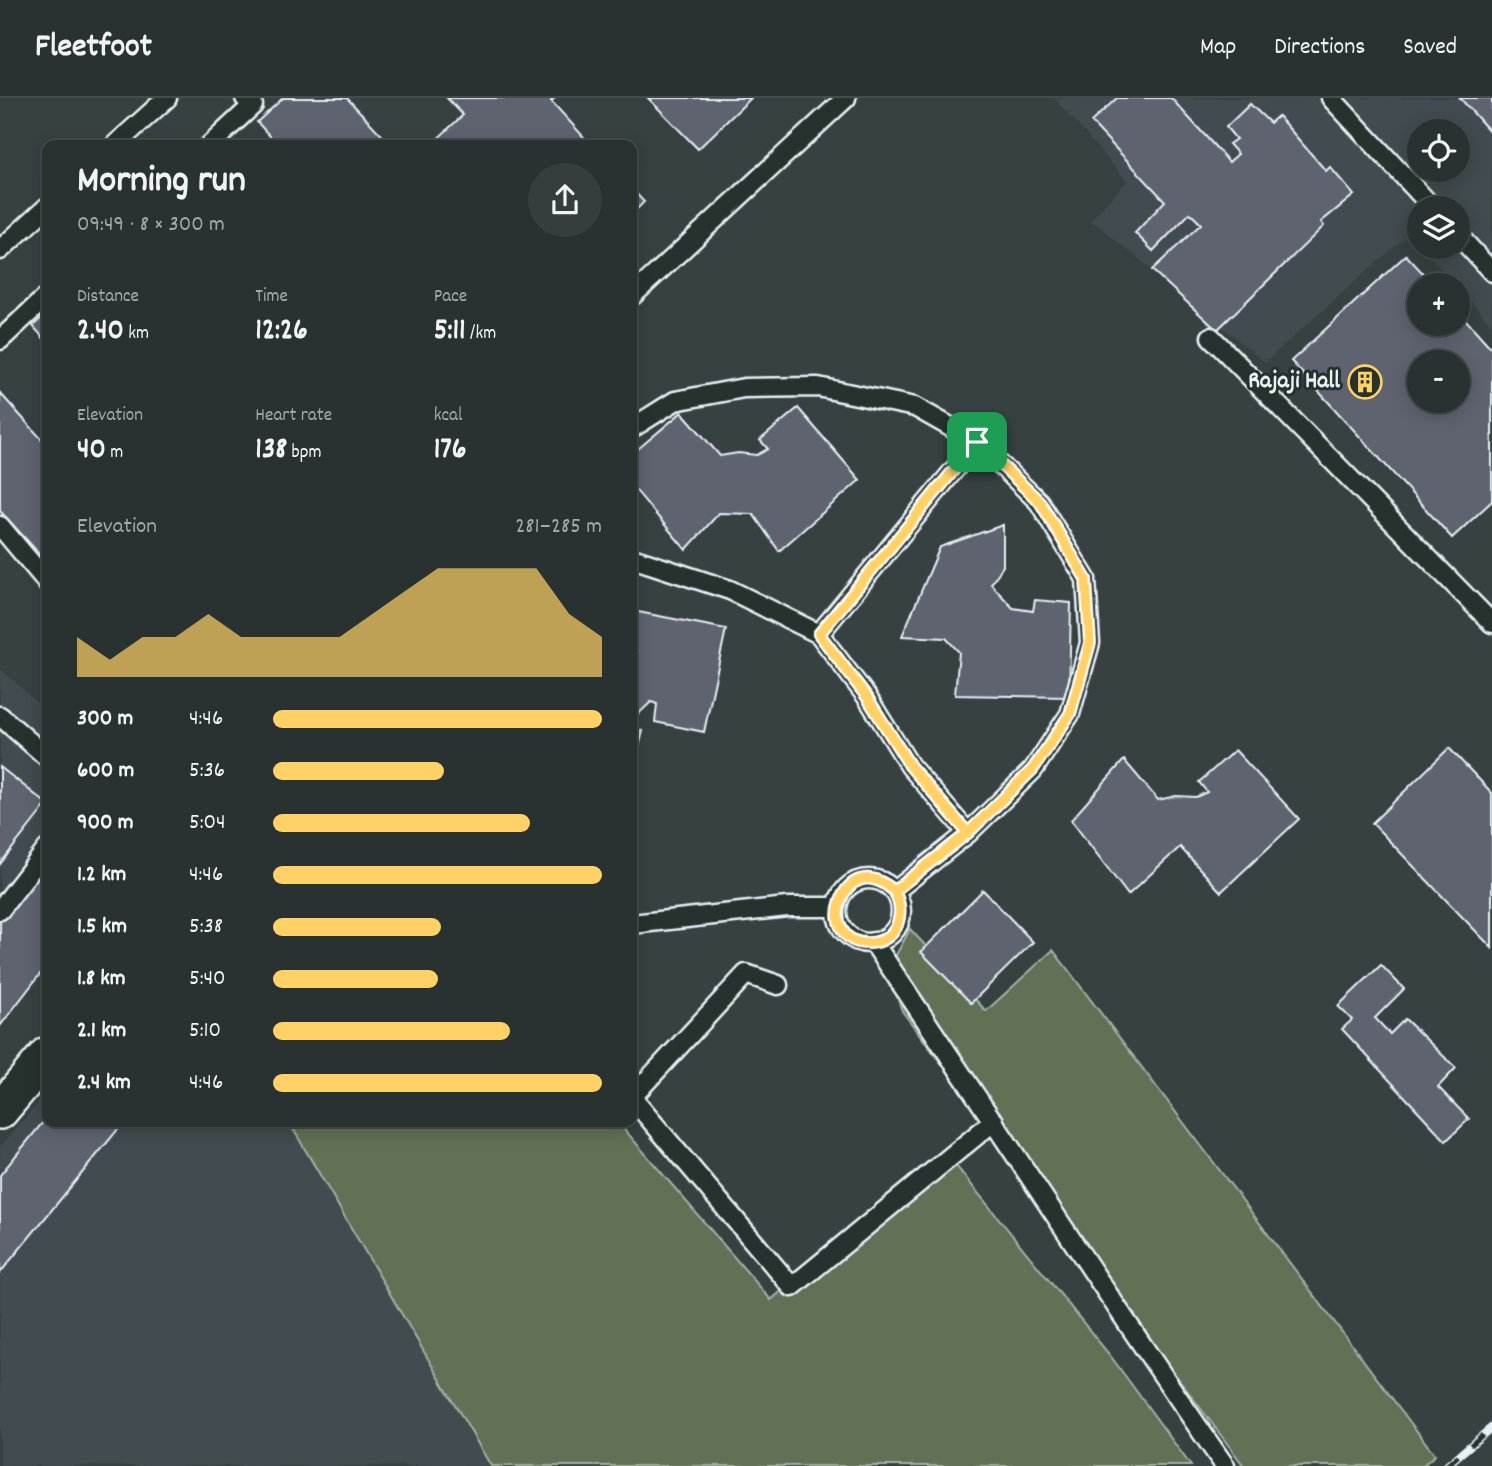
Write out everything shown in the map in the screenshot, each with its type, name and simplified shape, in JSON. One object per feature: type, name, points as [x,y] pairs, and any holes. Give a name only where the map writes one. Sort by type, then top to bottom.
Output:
[{"type":"street","points":[[0,1111],[42,1061]]},
{"type":"lane","points":[[121,140],[167,98]]},
{"type":"lane","points":[[637,291],[846,98]]},
{"type":"lane","points":[[1331,98],[1422,196]]},
{"type":"lane","points":[[215,140],[253,100]]},
{"type":"lane","points":[[0,250],[42,212]]},
{"type":"lane","points":[[1470,248],[1492,272]]},
{"type":"lane","points":[[0,340],[42,301]]},
{"type":"lane","points":[[1211,337],[1489,612]]},
{"type":"lane","points":[[637,425],[675,401],[744,388],[818,387],[915,407],[977,442],[1040,502],[1086,579],[1090,643],[1070,714],[1033,769],[968,833],[894,891]]},
{"type":"lane","points":[[819,634],[977,442]]},
{"type":"lane","points":[[0,526],[42,576]]},
{"type":"lane","points":[[637,560],[730,590],[819,634],[867,697],[910,766],[968,833]]},
{"type":"lane","points":[[0,716],[42,753]]},
{"type":"lane","points":[[0,910],[42,855]]},
{"type":"lane","points":[[866,879],[886,884],[894,891],[900,900],[900,920],[888,937],[873,942],[858,941],[842,928],[837,907],[847,888],[866,879]]},
{"type":"lane","points":[[637,923],[787,907],[837,907]]},
{"type":"lane","points":[[873,942],[1136,1339],[1225,1466]]},
{"type":"lane","points":[[637,1093],[746,974],[778,985]]},
{"type":"lane","points":[[637,1104],[792,1287],[994,1121]]},
{"type":"shaded area","points":[[1054,98],[1492,98],[1492,325],[1470,300],[1470,273],[1445,273],[1433,259],[1470,259],[1470,196],[1407,196],[1407,236],[1265,362],[1091,220],[1127,181]]},
{"type":"shaded area","points":[[0,668],[42,707],[42,936],[0,1010]]},
{"type":"shaded area","points":[[42,1099],[42,1127],[292,1127],[491,1466],[0,1466],[0,1147]]},
{"type":"green space","points":[[910,929],[986,1011],[1053,950],[1435,1455],[1422,1466],[1244,1466],[902,1011],[888,970]]},
{"type":"green space","points":[[292,1127],[622,1127],[771,1300],[944,1151],[1112,1358],[1191,1466],[491,1466]]},
{"type":"building","points":[[283,98],[347,98],[386,140],[273,140],[257,122]]},
{"type":"building","points":[[447,98],[555,98],[551,101],[586,140],[436,140],[463,115]]},
{"type":"building","points":[[648,98],[751,98],[698,149]]},
{"type":"building","points":[[1117,98],[1171,98],[1229,162],[1238,154],[1229,144],[1236,139],[1226,127],[1250,104],[1270,123],[1278,116],[1326,171],[1330,167],[1354,195],[1321,222],[1324,226],[1217,330],[1152,270],[1201,224],[1190,213],[1153,251],[1135,233],[1165,201],[1091,122]]},
{"type":"building","points":[[1460,98],[1492,98],[1492,134]]},
{"type":"building","points":[[637,194],[644,202],[637,209]]},
{"type":"building","name":"Rajaji Hall","points":[[1406,255],[1423,273],[1407,273],[1407,336],[1470,336],[1470,324],[1492,349],[1492,501],[1452,538],[1291,361]]},
{"type":"building","points":[[42,318],[42,336],[33,326]]},
{"type":"building","points":[[0,393],[42,439],[42,557],[0,511]]},
{"type":"building","points":[[798,408],[860,480],[779,551],[753,514],[719,513],[686,550],[637,492],[637,450],[682,412],[720,456],[738,453],[757,455],[768,449],[760,440]]},
{"type":"building","points":[[1003,525],[1003,566],[991,584],[1013,608],[1033,611],[1035,600],[1071,603],[1069,697],[955,695],[959,652],[946,638],[902,636],[940,547]]},
{"type":"building","points":[[637,612],[726,629],[704,732],[655,722],[657,704],[651,702],[637,715]]},
{"type":"building","points":[[637,730],[643,731],[637,755]]},
{"type":"building","points":[[1449,748],[1492,793],[1492,948],[1372,823]]},
{"type":"building","points":[[1235,750],[1299,819],[1221,892],[1180,847],[1128,895],[1071,820],[1124,760],[1158,800],[1176,796],[1196,797],[1207,792],[1199,782]]},
{"type":"building","points":[[0,767],[42,800],[42,810],[0,864]]},
{"type":"building","points":[[42,865],[42,971],[0,1026],[0,919]]},
{"type":"building","points":[[983,890],[1033,942],[971,1003],[921,952]]},
{"type":"building","points":[[1381,965],[1404,989],[1375,1018],[1390,1034],[1405,1019],[1456,1068],[1438,1087],[1469,1119],[1446,1141],[1342,1029],[1352,1020],[1338,1006]]},
{"type":"building","points":[[42,1123],[42,1127],[120,1127],[0,1273],[0,1175]]},
{"type":"railway","points":[[1446,1466],[1492,1427]]},
{"type":"place","name":"Rajaji Hall","points":[[1365,382]]},
{"type":"route","points":[[977,442],[819,634],[867,697],[910,766],[968,833],[894,891],[886,884],[866,879],[847,888],[840,897],[838,917],[842,928],[858,941],[878,942],[888,937],[900,920],[900,900],[894,891],[968,833],[1033,769],[1070,714],[1090,643],[1086,579],[1040,502],[977,442]]}]
